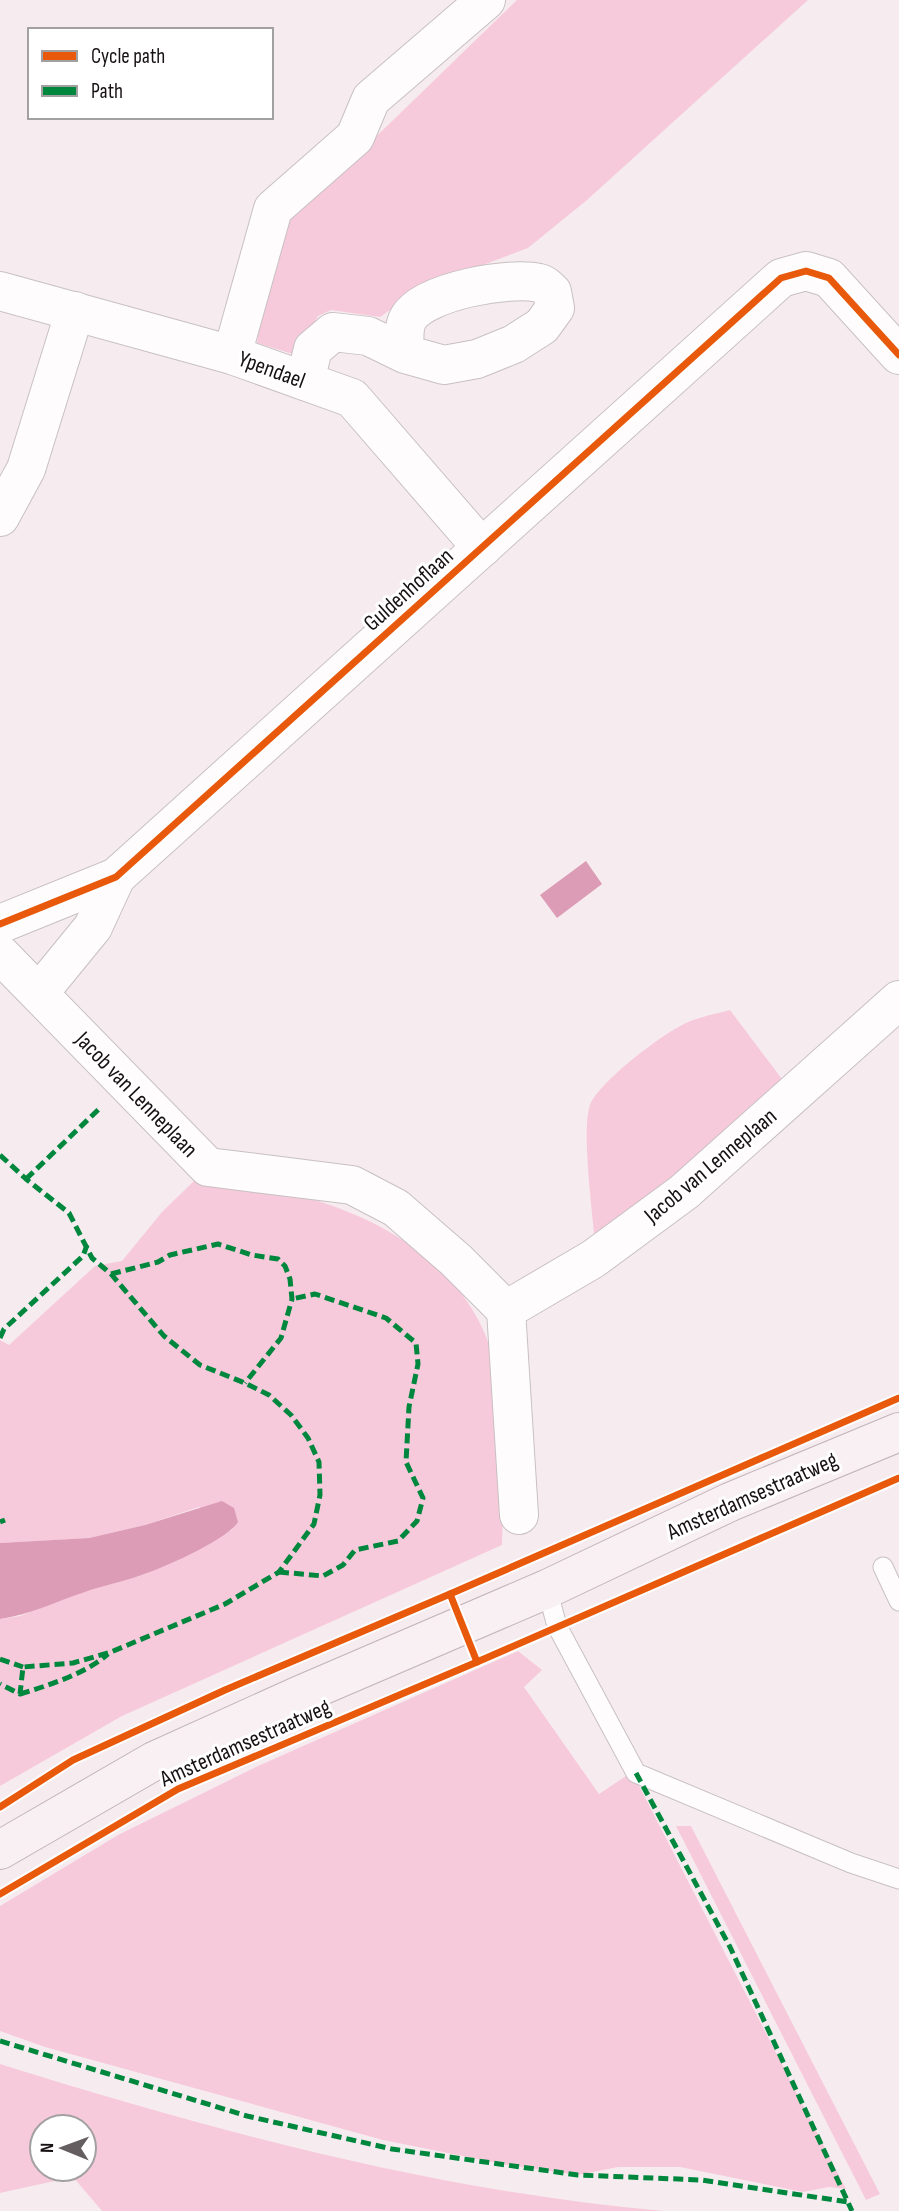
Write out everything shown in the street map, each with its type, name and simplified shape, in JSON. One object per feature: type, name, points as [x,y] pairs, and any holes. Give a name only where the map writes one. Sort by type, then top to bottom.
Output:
[{"type":"main road","name":"Amsterdamsestraatweg","points":[[0,1850],[154,1762],[300,1695],[547,1589],[730,1502],[899,1432]]},
{"type":"street","points":[[232,355],[273,209],[355,137],[371,99],[486,0]]},
{"type":"street","name":"Guldenhoflaan","points":[[0,924],[116,877],[781,278],[806,271],[829,278],[899,355]]},
{"type":"street","name":"Ypendael","points":[[0,291],[232,355],[352,398],[482,548]]},
{"type":"street","points":[[0,517],[26,469],[75,311]]},
{"type":"street","points":[[305,381],[313,349],[333,332],[368,336],[405,354]]},
{"type":"street","name":"Guldenhoflaan","points":[[39,993],[93,927],[116,877]]},
{"type":"street","name":"Jacob van Lenneplaan","points":[[0,954],[208,1167],[352,1185],[397,1208],[456,1260],[506,1310],[593,1259],[684,1192],[899,1000]]},
{"type":"street","points":[[506,1310],[519,1515]]},
{"type":"lane","points":[[883,1567],[899,1601]]},
{"type":"lane","points":[[547,1589],[557,1626],[636,1773],[850,1863],[899,1879]]},
{"type":"shaded area","points":[[517,0],[808,0],[587,200],[528,248],[420,289],[380,317],[331,310],[318,316],[296,355],[257,343],[264,289],[288,222]]},
{"type":"shaded area","points":[[586,861],[602,884],[557,918],[540,895]]},
{"type":"shaded area","points":[[730,1010],[785,1083],[595,1245],[587,1152],[590,1105],[605,1084],[661,1038],[689,1022]]},
{"type":"shaded area","points":[[195,1180],[274,1190],[339,1208],[400,1238],[427,1258],[451,1281],[472,1308],[489,1346],[501,1457],[502,1545],[122,1716],[0,1786],[0,1619],[20,1616],[83,1592],[143,1575],[211,1543],[233,1529],[199,1507],[145,1525],[89,1538],[0,1543],[0,1340],[9,1345],[95,1266],[122,1261],[162,1212]]},
{"type":"shaded area","points":[[222,1501],[234,1508],[238,1522],[208,1545],[149,1572],[0,1619],[0,1543],[89,1538],[145,1525]]},
{"type":"shaded area","points":[[518,1651],[542,1670],[524,1687],[599,1794],[632,1772],[846,2189],[829,2187],[803,2192],[680,2167],[618,2167],[578,2175],[508,2165],[383,2140],[45,2047],[0,2031],[0,1906],[118,1835],[258,1766]]},
{"type":"shaded area","points":[[676,1826],[691,1826],[880,2194],[866,2200]]},
{"type":"shaded area","points":[[0,2064],[245,2135],[413,2174],[581,2202],[665,2211],[102,2211],[78,2183],[98,2183],[98,2113],[28,2113],[28,2183],[46,2183],[0,2193]]},
{"type":"marked path","points":[[26,1179],[99,1109]]},
{"type":"marked path","points":[[0,1155],[69,1213],[92,1258],[111,1274],[164,1336],[200,1365],[269,1395],[291,1415],[308,1438],[319,1462],[320,1495],[314,1524],[279,1572],[225,1604],[111,1652],[73,1663],[23,1667],[20,1694],[0,1684]]},
{"type":"marked path","points":[[111,1274],[158,1262],[170,1255],[218,1244],[252,1255],[278,1259],[285,1266],[290,1279],[292,1299],[281,1338],[245,1383]]},
{"type":"marked path","points":[[0,1338],[4,1329],[83,1256],[87,1245]]},
{"type":"marked path","points":[[279,1572],[323,1576],[343,1565],[355,1550],[398,1541],[417,1521],[423,1498],[406,1462],[409,1407],[418,1364],[416,1343],[386,1318],[315,1294],[292,1299]]},
{"type":"marked path","points":[[0,1522],[5,1520]]},
{"type":"marked path","points":[[20,1694],[78,1673],[108,1654]]},
{"type":"marked path","points":[[0,1659],[23,1667]]},
{"type":"marked path","points":[[636,1773],[730,1947],[852,2211]]},
{"type":"marked path","points":[[0,2041],[247,2116],[392,2149],[578,2175],[701,2180],[848,2202]]},
{"type":"cycle path","points":[[0,924],[116,877],[781,278],[806,271],[829,278],[899,355]]},
{"type":"cycle path","points":[[477,1662],[450,1594],[899,1398]]},
{"type":"cycle path","points":[[0,1894],[178,1789],[899,1478]]},
{"type":"cycle path","points":[[0,1807],[73,1760],[225,1690],[450,1594]]}]
